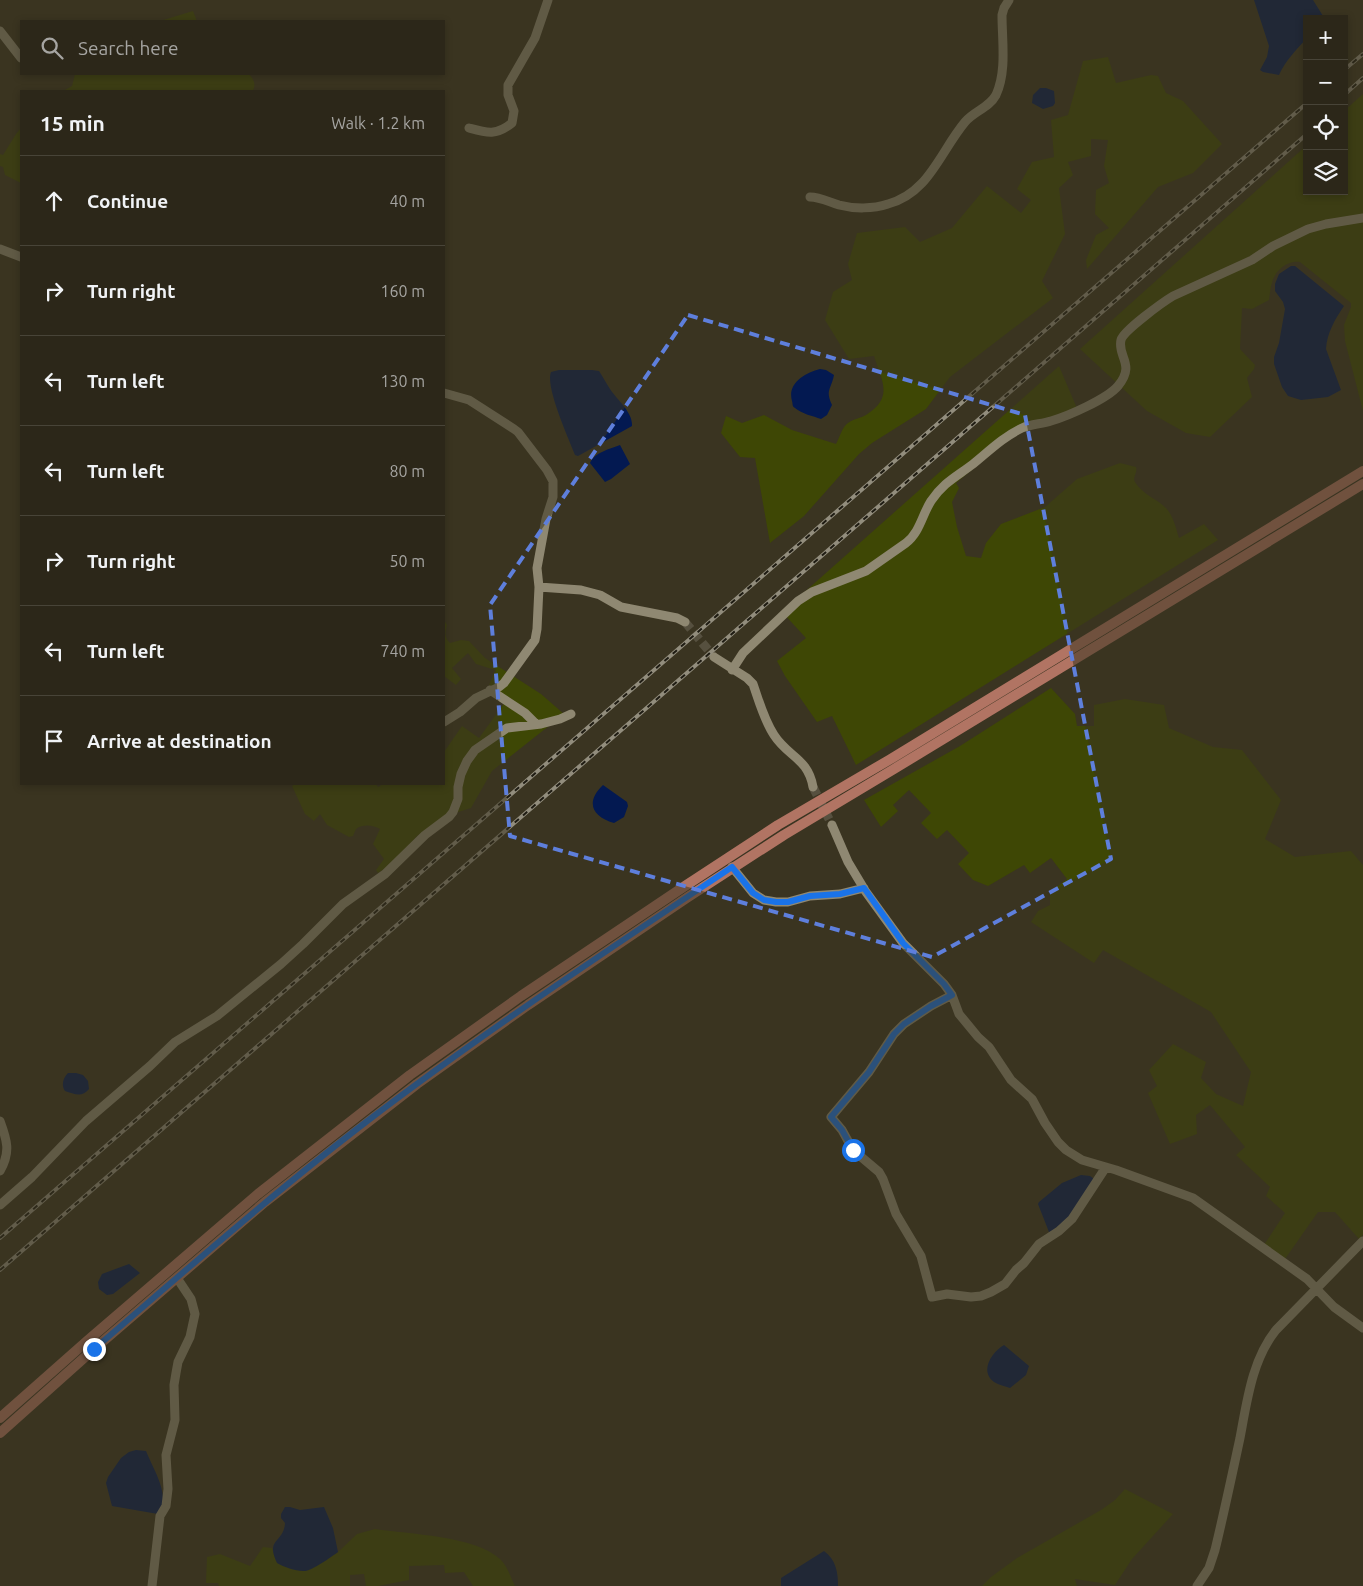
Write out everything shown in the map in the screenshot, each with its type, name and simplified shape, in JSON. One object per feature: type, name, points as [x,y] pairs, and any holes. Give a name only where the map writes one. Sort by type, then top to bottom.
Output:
[{"type":"main road","points":[[0,1418],[258,1194],[396,1086],[521,996],[778,826],[1363,471]]},
{"type":"main road","points":[[0,1433],[94,1349],[265,1202],[417,1084],[528,1005],[732,867],[820,812],[1363,484]]},
{"type":"street","points":[[468,128],[489,133],[507,127],[512,123],[514,111],[508,95],[508,85],[535,38],[548,0]]},
{"type":"street","points":[[810,197],[845,206],[863,208],[888,204],[917,190],[936,166],[966,121],[988,106],[996,95],[1003,67],[1002,15],[1009,0]]},
{"type":"street","points":[[0,31],[20,57]]},
{"type":"street","points":[[732,670],[743,653],[803,598],[812,592],[866,571],[906,543],[919,528],[930,503],[941,487],[974,464],[995,445],[1022,428],[1067,416],[1088,406],[1117,387],[1126,372],[1121,346],[1122,337],[1162,303],[1172,296],[1252,260],[1272,246],[1308,229],[1363,218]]},
{"type":"street","points":[[0,249],[20,257]]},
{"type":"street","points":[[445,393],[469,400],[518,432],[548,470],[553,481],[553,497],[546,519],[538,568],[537,629],[534,640],[504,683],[476,698],[464,709],[445,721]]},
{"type":"street","points":[[539,587],[581,590],[600,595],[621,607],[677,618],[685,622]]},
{"type":"street","points":[[714,657],[747,678],[753,684],[774,735],[805,766],[811,775],[813,787]]},
{"type":"street","points":[[490,690],[525,712],[536,724]]},
{"type":"street","points":[[0,1205],[32,1177],[86,1121],[175,1042],[217,1016],[281,964],[343,904],[385,874],[448,817],[453,812],[458,800],[461,774],[475,750],[507,728],[560,719],[571,714]]},
{"type":"street","points":[[832,825],[848,862],[903,943],[944,984],[952,995],[959,1014],[989,1047],[1011,1080],[1032,1099],[1045,1124],[1058,1142],[1070,1154],[1082,1160],[1193,1198],[1300,1273],[1318,1288],[1334,1307],[1363,1328]]},
{"type":"street","points":[[732,867],[753,893],[764,900],[776,902],[788,902],[810,896],[840,894],[864,888]]},
{"type":"street","points":[[952,995],[904,1024],[894,1034],[869,1072],[831,1117],[842,1130],[853,1150],[878,1172],[882,1179],[896,1214],[921,1256],[932,1297],[947,1294],[981,1296],[1005,1284],[1039,1244],[1072,1218],[1106,1167]]},
{"type":"street","points":[[0,1121],[8,1146],[7,1156],[0,1171]]},
{"type":"street","points":[[1197,1586],[1209,1568],[1216,1550],[1250,1390],[1259,1358],[1265,1345],[1276,1330],[1363,1240]]},
{"type":"street","points":[[152,1586],[160,1516],[166,1506],[168,1489],[166,1455],[175,1420],[176,1372],[178,1362],[190,1337],[195,1314],[191,1299],[177,1278]]},
{"type":"highlighted area","points":[[688,315],[1025,415],[1111,859],[932,957],[510,836],[490,605]]},
{"type":"green space","points":[[193,11],[197,20],[163,20]]},
{"type":"green space","points":[[1108,57],[1116,83],[1151,75],[1158,76],[1166,93],[1183,101],[1222,144],[1193,173],[1158,187],[1087,269],[1086,260],[1096,235],[1109,228],[1095,214],[1096,190],[1109,183],[1104,166],[1108,140],[1091,139],[1091,156],[1068,162],[1073,175],[1059,188],[1065,234],[1042,281],[1053,298],[950,377],[926,409],[872,443],[859,454],[804,516],[770,543],[755,458],[740,457],[721,433],[726,416],[742,423],[764,415],[792,430],[836,444],[846,425],[875,408],[880,402],[884,389],[874,356],[849,359],[825,320],[833,292],[852,280],[848,264],[857,233],[905,227],[920,242],[952,228],[987,186],[1021,213],[1031,200],[1017,189],[1032,162],[1054,157],[1051,120],[1068,115],[1083,61]]},
{"type":"green space","points":[[75,75],[250,75],[254,84],[253,90],[65,90],[72,86]]},
{"type":"green space","points":[[1363,94],[1363,411],[1345,341],[1344,325],[1351,303],[1300,262],[1295,262],[1287,264],[1276,274],[1271,285],[1269,300],[1252,309],[1242,308],[1240,349],[1255,365],[1247,378],[1252,397],[1210,437],[1186,433],[1147,411],[1080,349],[1303,149],[1303,195],[1348,195],[1348,107]]},
{"type":"green space","points":[[20,129],[20,182],[5,175],[3,167],[0,166],[0,154],[3,155]]},
{"type":"green space","points":[[1059,366],[1079,413],[1014,435],[956,483],[959,488],[952,502],[966,556],[981,558],[986,543],[1001,524],[1045,507],[1077,479],[1120,463],[1136,467],[1135,482],[1171,514],[1179,538],[1204,524],[1218,540],[856,765],[832,716],[817,722],[785,676],[777,661],[806,638],[782,612]]},
{"type":"green space","points":[[445,633],[450,643],[461,640],[469,641],[485,658],[541,694],[564,714],[492,771],[471,808],[449,815],[417,836],[392,864],[378,873],[376,870],[384,859],[373,844],[380,829],[362,826],[356,829],[353,836],[349,837],[327,825],[320,814],[314,821],[305,814],[292,786],[377,785],[378,787],[381,785],[445,785],[445,751],[462,726],[479,738],[508,698],[489,685],[495,670],[476,664],[468,653],[452,668],[461,679],[456,685],[445,677]]},
{"type":"green space","points":[[1051,688],[1075,714],[1077,726],[1094,726],[1094,705],[1125,699],[1164,705],[1169,728],[1213,747],[1242,750],[1281,800],[1265,839],[1295,857],[1351,851],[1363,865],[1363,1235],[1359,1239],[1335,1212],[1318,1212],[1285,1259],[1264,1245],[1285,1213],[1266,1196],[1270,1187],[1236,1155],[1245,1147],[1210,1105],[1196,1115],[1197,1134],[1170,1144],[1148,1093],[1157,1086],[1149,1070],[1173,1044],[1206,1062],[1201,1078],[1216,1094],[1243,1106],[1251,1072],[1211,1012],[1103,950],[1094,963],[1031,922],[1038,911],[1050,905],[1050,892],[1067,879],[1051,858],[1030,873],[1024,865],[988,886],[973,880],[958,864],[969,853],[947,830],[937,839],[921,823],[931,813],[909,790],[893,805],[898,811],[881,827],[864,800],[960,746]]},
{"type":"green space","points":[[1125,1489],[1173,1514],[1132,1559],[1115,1585],[1075,1579],[1077,1586],[982,1586],[1017,1558],[1101,1510],[1115,1500]]},
{"type":"green space","points":[[375,1529],[441,1537],[475,1545],[489,1551],[500,1559],[507,1568],[515,1586],[473,1586],[464,1572],[445,1573],[444,1565],[409,1566],[409,1580],[378,1586],[366,1586],[364,1574],[350,1575],[350,1586],[219,1586],[218,1583],[206,1583],[207,1557],[220,1554],[250,1566],[263,1547],[272,1548],[276,1561],[283,1566],[336,1554],[357,1534]]},
{"type":"shaded area","points":[[1254,0],[1313,0],[1322,15],[1303,15],[1303,42],[1288,60],[1279,75],[1260,70],[1267,57],[1269,46]]},
{"type":"shaded area","points":[[1040,88],[1054,91],[1055,103],[1053,106],[1043,109],[1032,103],[1033,95]]},
{"type":"shaded area","points":[[1291,266],[1295,266],[1344,306],[1332,326],[1326,349],[1341,390],[1328,397],[1301,400],[1288,396],[1282,387],[1274,364],[1285,309],[1283,302],[1275,291],[1275,284],[1279,274]]},
{"type":"shaded area","points":[[820,369],[834,375],[829,393],[832,405],[827,415],[821,419],[794,407],[791,395],[792,389],[798,380]]},
{"type":"shaded area","points":[[559,370],[599,371],[630,416],[632,426],[578,456],[575,455],[558,413],[551,389],[551,372]]},
{"type":"shaded area","points":[[620,445],[630,464],[605,482],[590,463],[595,456]]},
{"type":"shaded area","points":[[603,785],[627,802],[628,806],[624,817],[614,823],[600,817],[594,808],[594,797]]},
{"type":"shaded area","points":[[68,1073],[83,1075],[88,1081],[89,1089],[84,1094],[65,1091],[63,1082]]},
{"type":"shaded area","points":[[1081,1175],[1090,1176],[1094,1179],[1072,1215],[1049,1232],[1038,1204],[1039,1202],[1062,1183]]},
{"type":"shaded area","points":[[129,1264],[140,1273],[113,1294],[107,1295],[99,1289],[98,1282],[102,1274]]},
{"type":"shaded area","points":[[1004,1345],[1029,1366],[1026,1375],[1010,1388],[994,1382],[990,1378],[987,1367],[995,1352]]},
{"type":"shaded area","points":[[136,1450],[146,1451],[160,1483],[163,1500],[158,1514],[112,1506],[106,1483],[108,1477],[121,1458],[129,1452]]},
{"type":"shaded area","points":[[285,1507],[300,1510],[324,1507],[333,1528],[338,1552],[307,1571],[293,1570],[277,1563],[273,1549],[284,1529],[285,1523],[281,1518],[281,1514]]},
{"type":"shaded area","points":[[824,1551],[831,1558],[835,1567],[838,1576],[838,1586],[781,1586],[781,1578]]},
{"type":"tunnel","points":[[685,622],[714,657]]},
{"type":"tunnel","points":[[813,787],[832,825]]},
{"type":"railway","points":[[1348,67],[1363,54]]},
{"type":"railway","points":[[1348,91],[1363,78]]},
{"type":"railway","points":[[0,1238],[1305,105]]},
{"type":"railway","points":[[0,1270],[1303,137]]},
{"type":"route","points":[[94,1349],[265,1202],[365,1123],[472,1044],[732,867],[748,888],[758,897],[776,902],[788,902],[810,896],[840,894],[864,888],[903,943],[944,984],[952,995],[904,1024],[894,1034],[869,1072],[831,1117],[842,1130],[853,1150]]}]
